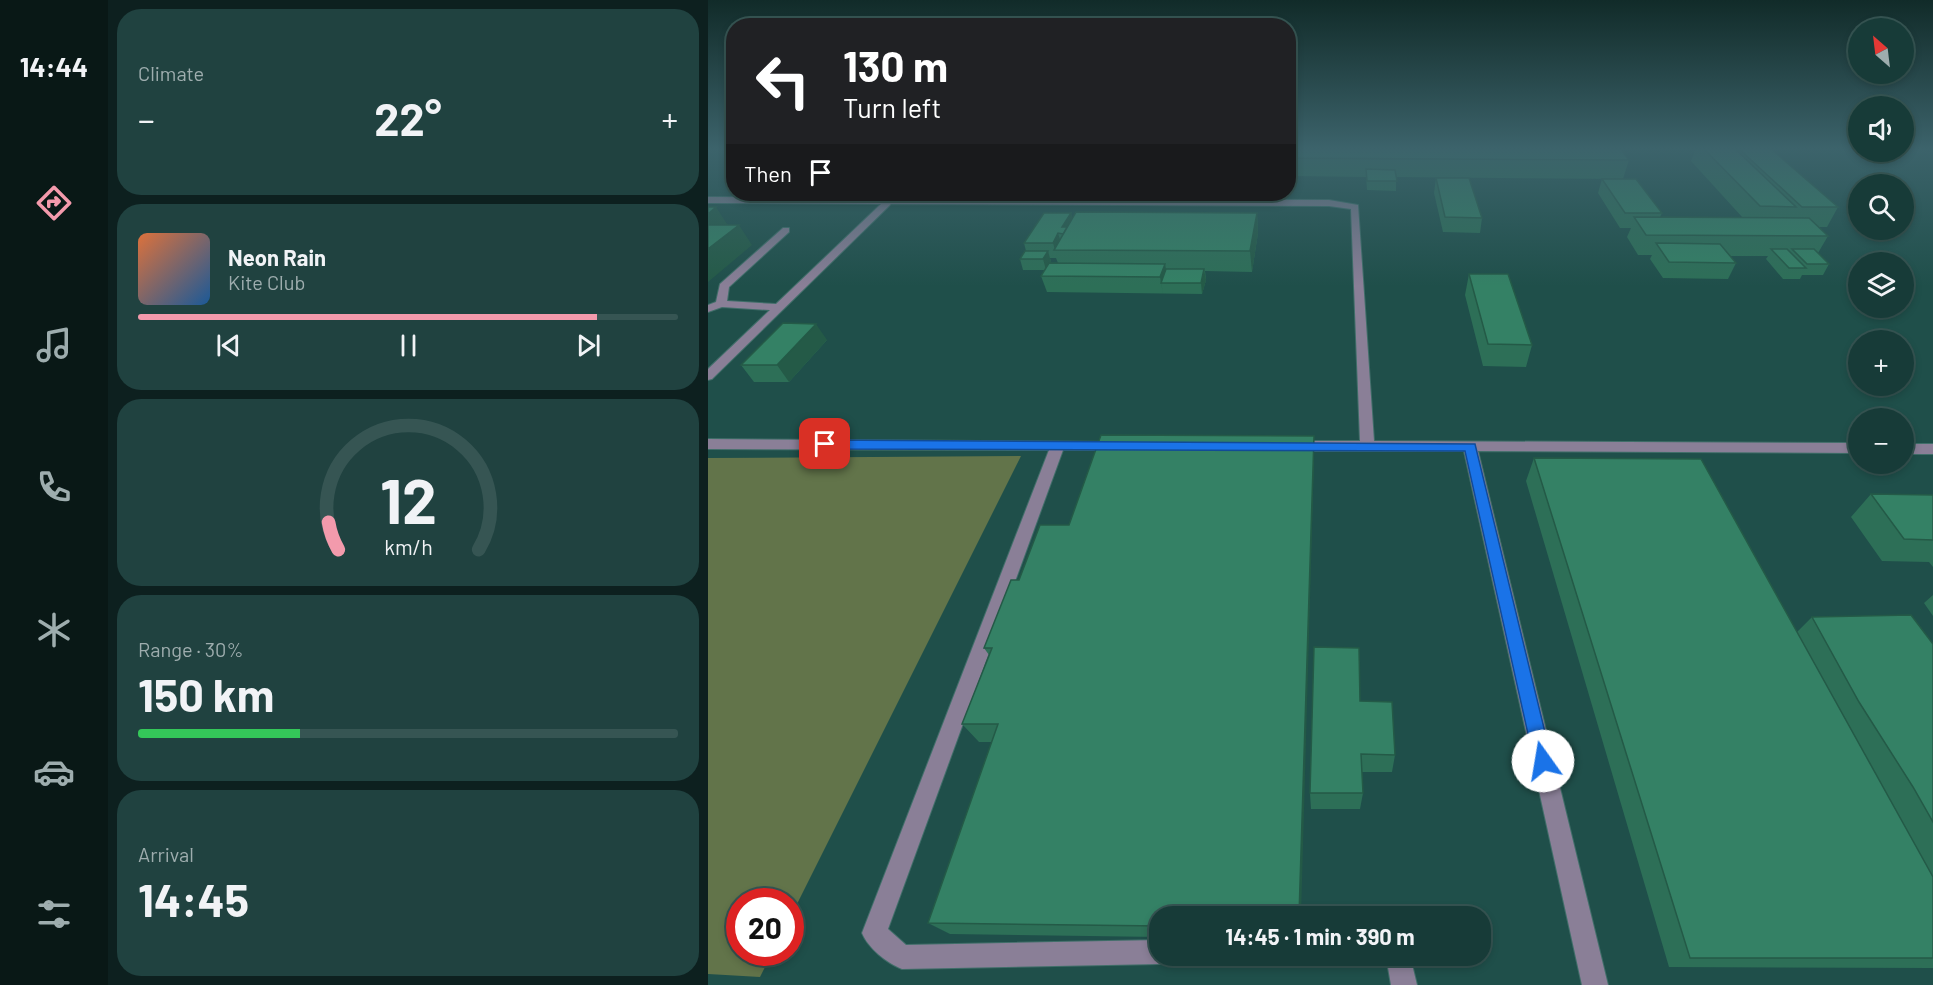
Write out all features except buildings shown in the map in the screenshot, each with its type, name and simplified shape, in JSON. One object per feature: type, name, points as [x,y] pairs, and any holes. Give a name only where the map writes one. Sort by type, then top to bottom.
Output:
[{"type":"street","points":[[708,200],[726,200]]},
{"type":"street","points":[[708,376],[889,201]]},
{"type":"street","points":[[1258,201],[1329,203],[1355,207],[1367,446]]},
{"type":"street","points":[[721,304],[724,286],[786,230]]},
{"type":"street","points":[[708,309],[721,304],[779,307]]},
{"type":"street","points":[[708,444],[1129,446]]},
{"type":"street","points":[[1058,445],[874,933],[902,957],[1149,952]]},
{"type":"street","points":[[1284,446],[1848,448]]},
{"type":"street","points":[[1470,447],[1595,985]]},
{"type":"street","points":[[1914,448],[1933,449]]},
{"type":"street","points":[[1400,966],[1404,985]]},
{"type":"green space","points":[[1021,456],[804,890],[804,888],[726,888],[726,966],[766,966],[760,977],[708,974],[708,458]]},
{"type":"route","points":[[825,444],[1470,447],[1543,761]]}]
